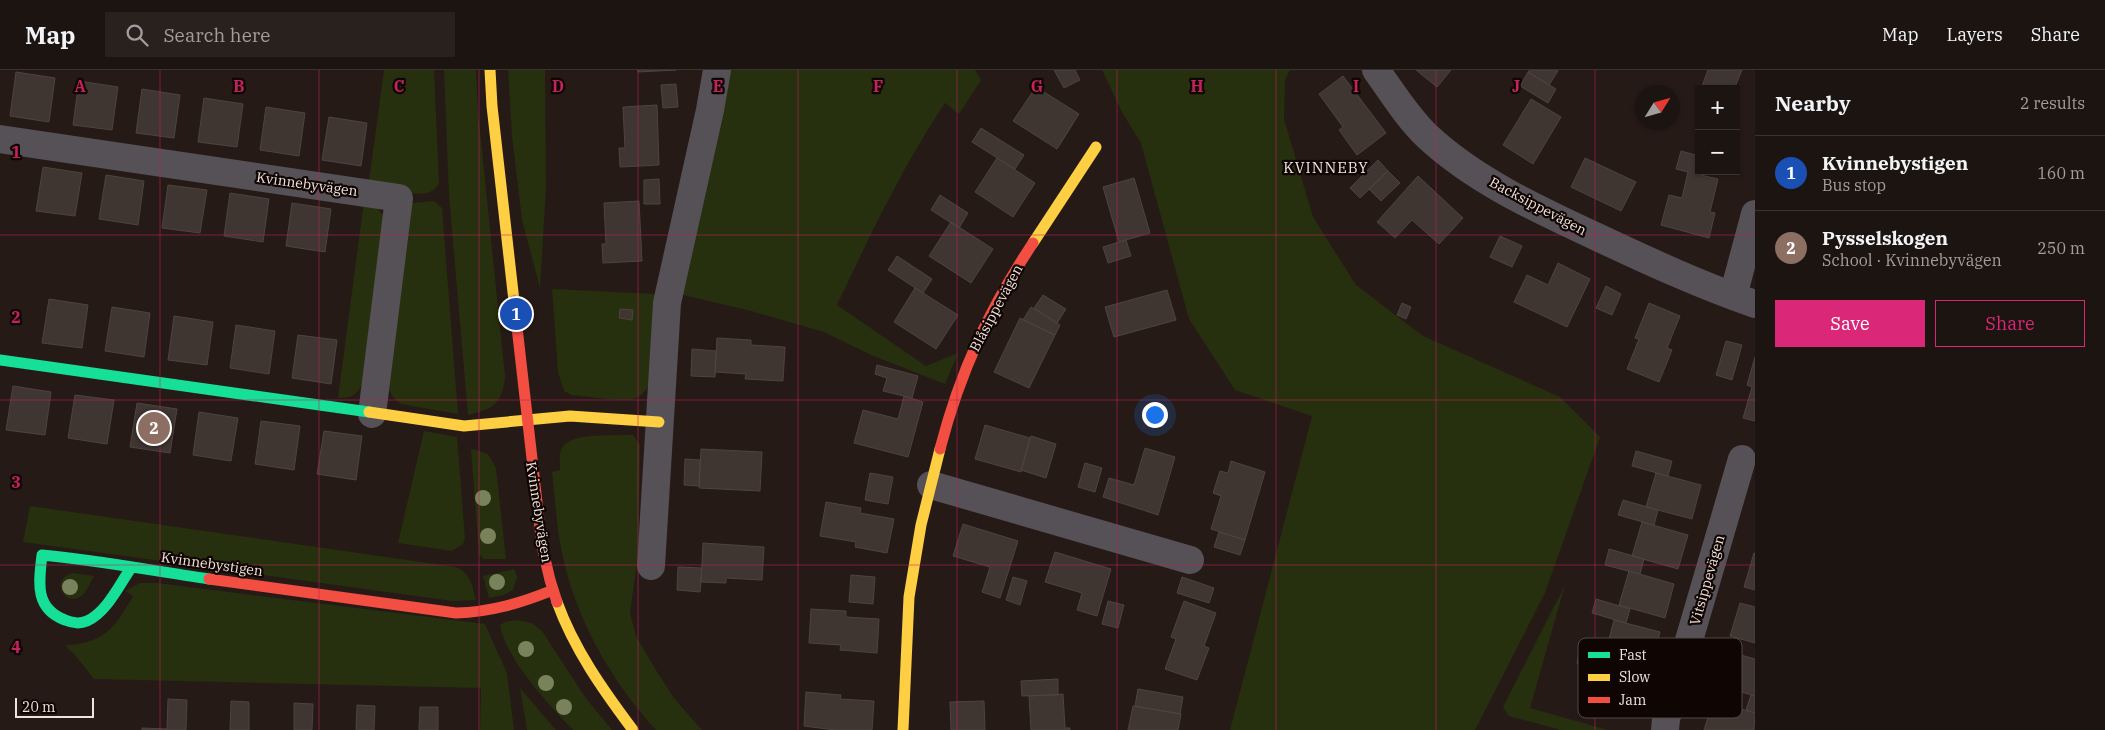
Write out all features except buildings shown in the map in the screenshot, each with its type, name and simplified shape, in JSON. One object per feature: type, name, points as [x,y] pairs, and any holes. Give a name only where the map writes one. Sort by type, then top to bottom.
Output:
[{"type":"street","name":"Kvinnebyvägen","points":[[490,70],[492,106],[526,421],[542,546],[553,590],[575,644],[599,683],[633,730]]},
{"type":"street","points":[[651,566],[667,303],[710,110],[717,70]]},
{"type":"street","name":"Backsippevägen","points":[[1376,70],[1426,135],[1474,172],[1547,214],[1678,275],[1744,300],[1755,214]]},
{"type":"street","name":"Kvinnebyvägen","points":[[0,139],[398,198],[372,414]]},
{"type":"street","name":"Blåsippevägen","points":[[903,730],[909,597],[921,525],[949,414],[984,324],[1008,280],[1096,148]]},
{"type":"street","points":[[0,360],[464,426],[570,416],[659,422]]},
{"type":"street","name":"Vitsippevägen","points":[[1690,638],[1742,459]]},
{"type":"street","points":[[931,485],[1190,560]]},
{"type":"street","name":"Kvinnebystigen","points":[[131,568],[99,611],[86,621],[73,623],[56,617],[43,604],[39,585],[42,555],[88,559],[131,568],[456,612],[487,612],[512,607],[553,590]]},
{"type":"green space","points":[[384,70],[434,70],[439,183],[434,190],[417,194],[396,190],[369,181]]},
{"type":"green space","points":[[444,70],[476,70],[478,111],[505,376],[502,393],[495,404],[468,415],[449,196]]},
{"type":"green space","points":[[508,70],[545,70],[546,188],[540,288],[522,220],[512,136]]},
{"type":"green space","points":[[730,70],[975,70],[981,80],[959,114],[945,103],[929,127],[887,202],[837,305],[926,366],[958,353],[945,384],[871,355],[824,332],[751,311],[679,294],[718,137]]},
{"type":"green space","points":[[1102,70],[1290,70],[1285,80],[1284,119],[1313,217],[1356,285],[1423,336],[1560,397],[1600,437],[1545,593],[1475,730],[1230,730],[1312,416],[1235,390],[1189,319],[1141,143],[1123,114]]},
{"type":"green space","points":[[364,201],[374,205],[384,216],[364,381],[354,395],[347,398],[338,398]]},
{"type":"green space","points":[[434,201],[442,208],[458,414],[401,404],[393,397],[388,388],[412,203]]},
{"type":"green space","points":[[552,289],[657,294],[650,384],[642,394],[636,398],[615,400],[572,395],[564,391],[558,372]]},
{"type":"green space","points":[[424,431],[457,437],[465,538],[463,544],[452,551],[398,543]]},
{"type":"green space","points":[[633,435],[640,445],[638,556],[630,613],[636,636],[654,667],[674,698],[702,730],[656,730],[639,711],[596,646],[575,598],[559,539],[552,472],[560,470],[561,450],[570,441],[587,436]]},
{"type":"green space","points":[[471,450],[488,454],[496,468],[506,559],[484,559],[479,554]]},
{"type":"green space","points":[[30,506],[456,567],[468,577],[476,600],[452,601],[23,542]]},
{"type":"green space","points":[[514,569],[517,577],[513,590],[504,595],[489,598],[483,576]]},
{"type":"green space","points":[[73,573],[94,576],[85,592],[75,599],[65,596],[61,586],[66,576]]},
{"type":"green space","points":[[140,583],[157,583],[485,624],[507,673],[514,730],[480,730],[481,688],[94,679],[67,648],[67,645],[91,641],[108,631],[133,596],[125,591]]},
{"type":"green space","points":[[1565,585],[1530,708],[1608,730],[1561,730],[1509,716],[1503,707]]},
{"type":"green space","points":[[516,620],[532,623],[542,631],[585,697],[612,730],[573,730],[553,708],[519,666],[504,638],[500,625]]},
{"type":"green space","points":[[520,688],[556,730],[527,730]]},
{"type":"traffic: fast","points":[[0,360],[369,412]]},
{"type":"traffic: fast","points":[[131,568],[107,605],[94,617],[82,623],[70,622],[55,615],[43,601],[40,584],[42,555],[209,579]]},
{"type":"traffic: slow","points":[[490,70],[492,106],[514,301]]},
{"type":"traffic: slow","points":[[1033,243],[1096,147]]},
{"type":"traffic: slow","points":[[369,412],[464,426],[570,416],[659,422]]},
{"type":"traffic: slow","points":[[903,730],[909,597],[921,525],[940,449]]},
{"type":"traffic: slow","points":[[557,602],[581,653],[600,684],[633,730]]},
{"type":"traffic: jam","points":[[940,449],[957,394],[978,342],[1003,292],[1033,243]]},
{"type":"traffic: jam","points":[[514,301],[542,546],[557,602]]},
{"type":"traffic: jam","points":[[209,579],[456,613],[506,606],[553,590]]},
{"type":"place","name":"Kvinnebystigen","points":[[516,314]]},
{"type":"place","name":"Pysselskogen","points":[[154,428]]},
{"type":"district","name":"KVINNEBY","points":[[1326,168]]}]
